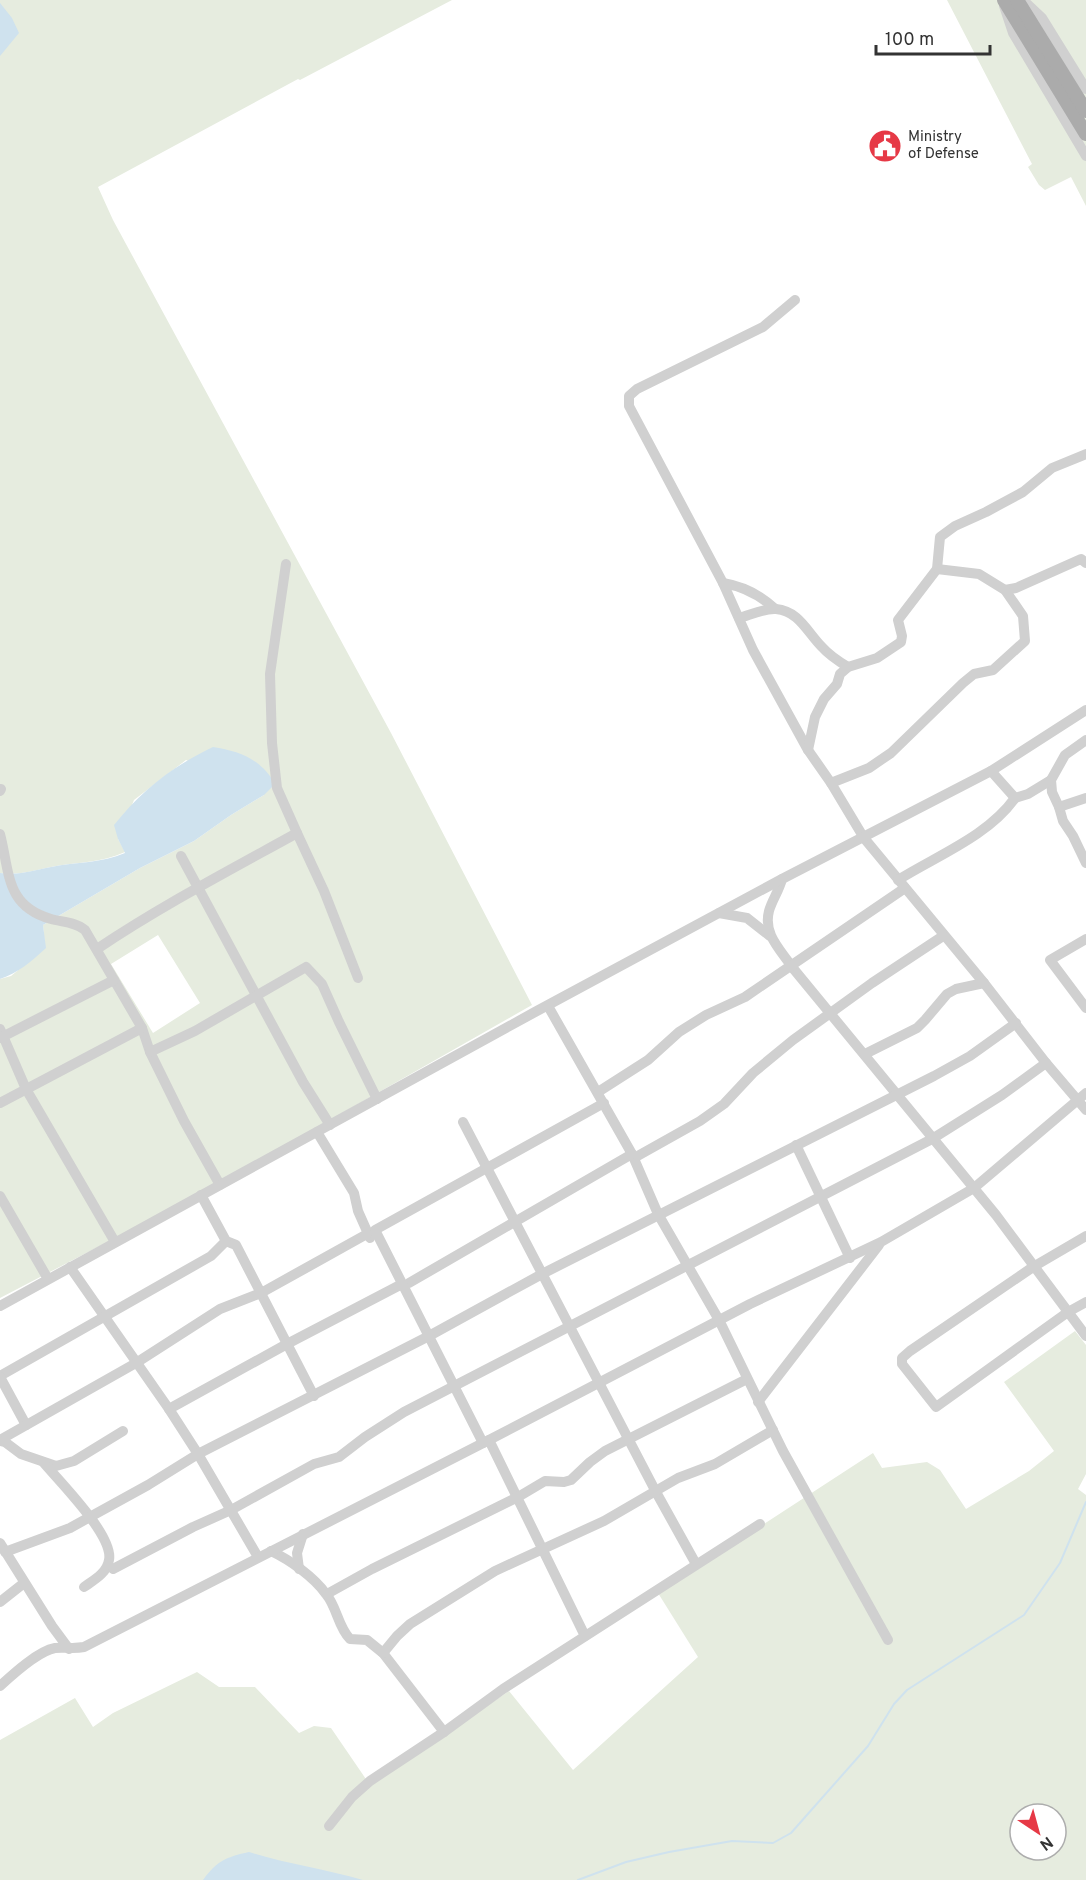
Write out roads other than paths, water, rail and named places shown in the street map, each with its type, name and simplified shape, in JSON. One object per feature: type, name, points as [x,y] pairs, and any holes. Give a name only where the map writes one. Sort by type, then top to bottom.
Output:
[{"type":"main road","points":[[1003,0],[1086,134]]},
{"type":"main road","points":[[1017,0],[1086,111]]},
{"type":"street","points":[[1003,0],[1013,33],[1086,156]]},
{"type":"street","points":[[1023,0],[1042,18],[1086,89]]},
{"type":"street","points":[[795,300],[763,327],[637,390],[629,396],[629,406],[723,583],[753,650],[808,750],[864,838],[1086,1110]]},
{"type":"street","points":[[808,750],[815,717],[824,699],[837,684],[840,674],[848,667],[877,658],[901,642],[902,636],[898,620],[937,569],[940,537],[955,526],[1023,492],[1052,468],[1086,454]]},
{"type":"street","points":[[1005,590],[1016,588],[1081,560],[1086,562]]},
{"type":"street","points":[[286,564],[270,674],[272,743],[277,788],[324,891],[358,978]]},
{"type":"street","points":[[831,783],[868,768],[891,753],[963,683],[974,674],[993,670],[1025,640],[1023,616],[1005,590],[979,574],[937,569]]},
{"type":"street","points":[[723,583],[736,585],[774,608]]},
{"type":"street","points":[[739,618],[774,608],[785,610],[799,618],[834,660],[848,667]]},
{"type":"street","points":[[0,1306],[548,1005],[782,879],[991,771],[1086,710]]},
{"type":"street","points":[[598,1092],[648,1060],[688,1026],[745,997],[792,967],[902,884],[980,833],[1004,814],[1015,798],[1028,794],[1051,780],[1065,755],[1086,740]]},
{"type":"street","points":[[991,771],[1015,798]]},
{"type":"street","points":[[1051,780],[1052,792],[1063,821],[1086,863]]},
{"type":"street","points":[[1059,807],[1086,798]]},
{"type":"street","points":[[97,949],[129,927],[297,833]]},
{"type":"street","points":[[0,834],[12,890],[23,905],[40,916],[80,925],[97,949],[142,1028],[150,1052],[184,1121],[220,1185]]},
{"type":"street","points":[[181,856],[303,1082],[330,1125]]},
{"type":"street","points":[[770,936],[769,911],[782,879]]},
{"type":"street","points":[[719,913],[747,918],[770,936],[829,1013],[996,1215],[1086,1336]]},
{"type":"street","points":[[169,1409],[286,1344],[406,1284],[516,1220],[700,1121],[724,1104],[753,1073],[829,1013],[944,936]]},
{"type":"street","points":[[1086,939],[1050,960],[1086,1008]]},
{"type":"street","points":[[150,1052],[195,1031],[306,967],[322,984],[378,1099]]},
{"type":"street","points":[[114,980],[1,1035],[26,1089],[115,1242]]},
{"type":"street","points":[[865,1054],[917,1028],[947,994],[984,983]]},
{"type":"street","points":[[548,1005],[633,1156],[658,1214],[719,1320],[758,1402],[888,1640]]},
{"type":"street","points":[[69,1649],[3,1547],[60,1532],[89,1517],[148,1485],[198,1454],[429,1336],[658,1214],[970,1056],[1016,1023]]},
{"type":"street","points":[[0,1103],[142,1028]]},
{"type":"street","points":[[113,1569],[231,1510],[314,1464],[339,1457],[404,1412],[932,1139],[1002,1095],[1046,1063]]},
{"type":"street","points":[[0,1686],[40,1654],[57,1648],[84,1647],[719,1320],[881,1242],[974,1188],[1086,1093]]},
{"type":"street","points":[[585,1636],[518,1497],[454,1388],[375,1230],[604,1103]]},
{"type":"street","points":[[463,1122],[656,1492],[696,1564]]},
{"type":"street","points":[[317,1132],[354,1193],[367,1234],[406,1284],[409,1306],[429,1336]]},
{"type":"street","points":[[796,1145],[850,1258]]},
{"type":"street","points":[[201,1195],[226,1241],[236,1245],[314,1396]]},
{"type":"street","points":[[0,1196],[48,1279]]},
{"type":"street","points":[[0,1440],[136,1363],[220,1309],[261,1293],[367,1234]]},
{"type":"street","points":[[1086,1236],[1033,1267],[910,1351],[902,1358],[902,1364],[936,1407],[1068,1312],[1086,1302]]},
{"type":"street","points":[[26,1425],[0,1376],[211,1256],[226,1241]]},
{"type":"street","points":[[758,1402],[881,1242]]},
{"type":"street","points":[[70,1267],[169,1409],[258,1557]]},
{"type":"street","points":[[327,1594],[545,1481],[571,1480],[605,1451],[747,1379]]},
{"type":"street","points":[[383,1653],[410,1624],[495,1571],[604,1521],[678,1478],[715,1464],[773,1430]]},
{"type":"street","points":[[0,1440],[21,1454],[56,1466],[65,1465],[123,1431]]},
{"type":"street","points":[[44,1463],[106,1541],[109,1559],[101,1575],[84,1587]]},
{"type":"street","points":[[329,1826],[352,1797],[370,1781],[503,1689],[760,1524]]},
{"type":"street","points":[[299,1569],[297,1553],[303,1534]]},
{"type":"street","points":[[271,1551],[299,1569],[327,1594],[346,1635],[350,1639],[367,1640],[383,1653],[444,1732]]},
{"type":"street","points":[[0,1602],[24,1582]]},
{"type":"water","points":[[0,3],[12,18],[19,33],[0,56]]},
{"type":"water","points":[[213,747],[249,758],[264,769],[275,784],[264,795],[194,841],[140,868],[43,925],[46,948],[25,966],[0,979],[0,873],[26,872],[98,861],[125,853],[114,825],[159,780],[185,762]]},
{"type":"water","points":[[249,1852],[363,1880],[203,1880],[213,1868],[223,1861]]},
{"type":"waterway","points":[[578,1880],[626,1862],[669,1852],[732,1841],[773,1843],[791,1833],[868,1746],[894,1704],[907,1690],[1024,1615],[1060,1563],[1086,1502]]},
{"type":"place","name":"Ministry of Defense","points":[[885,146]]}]
